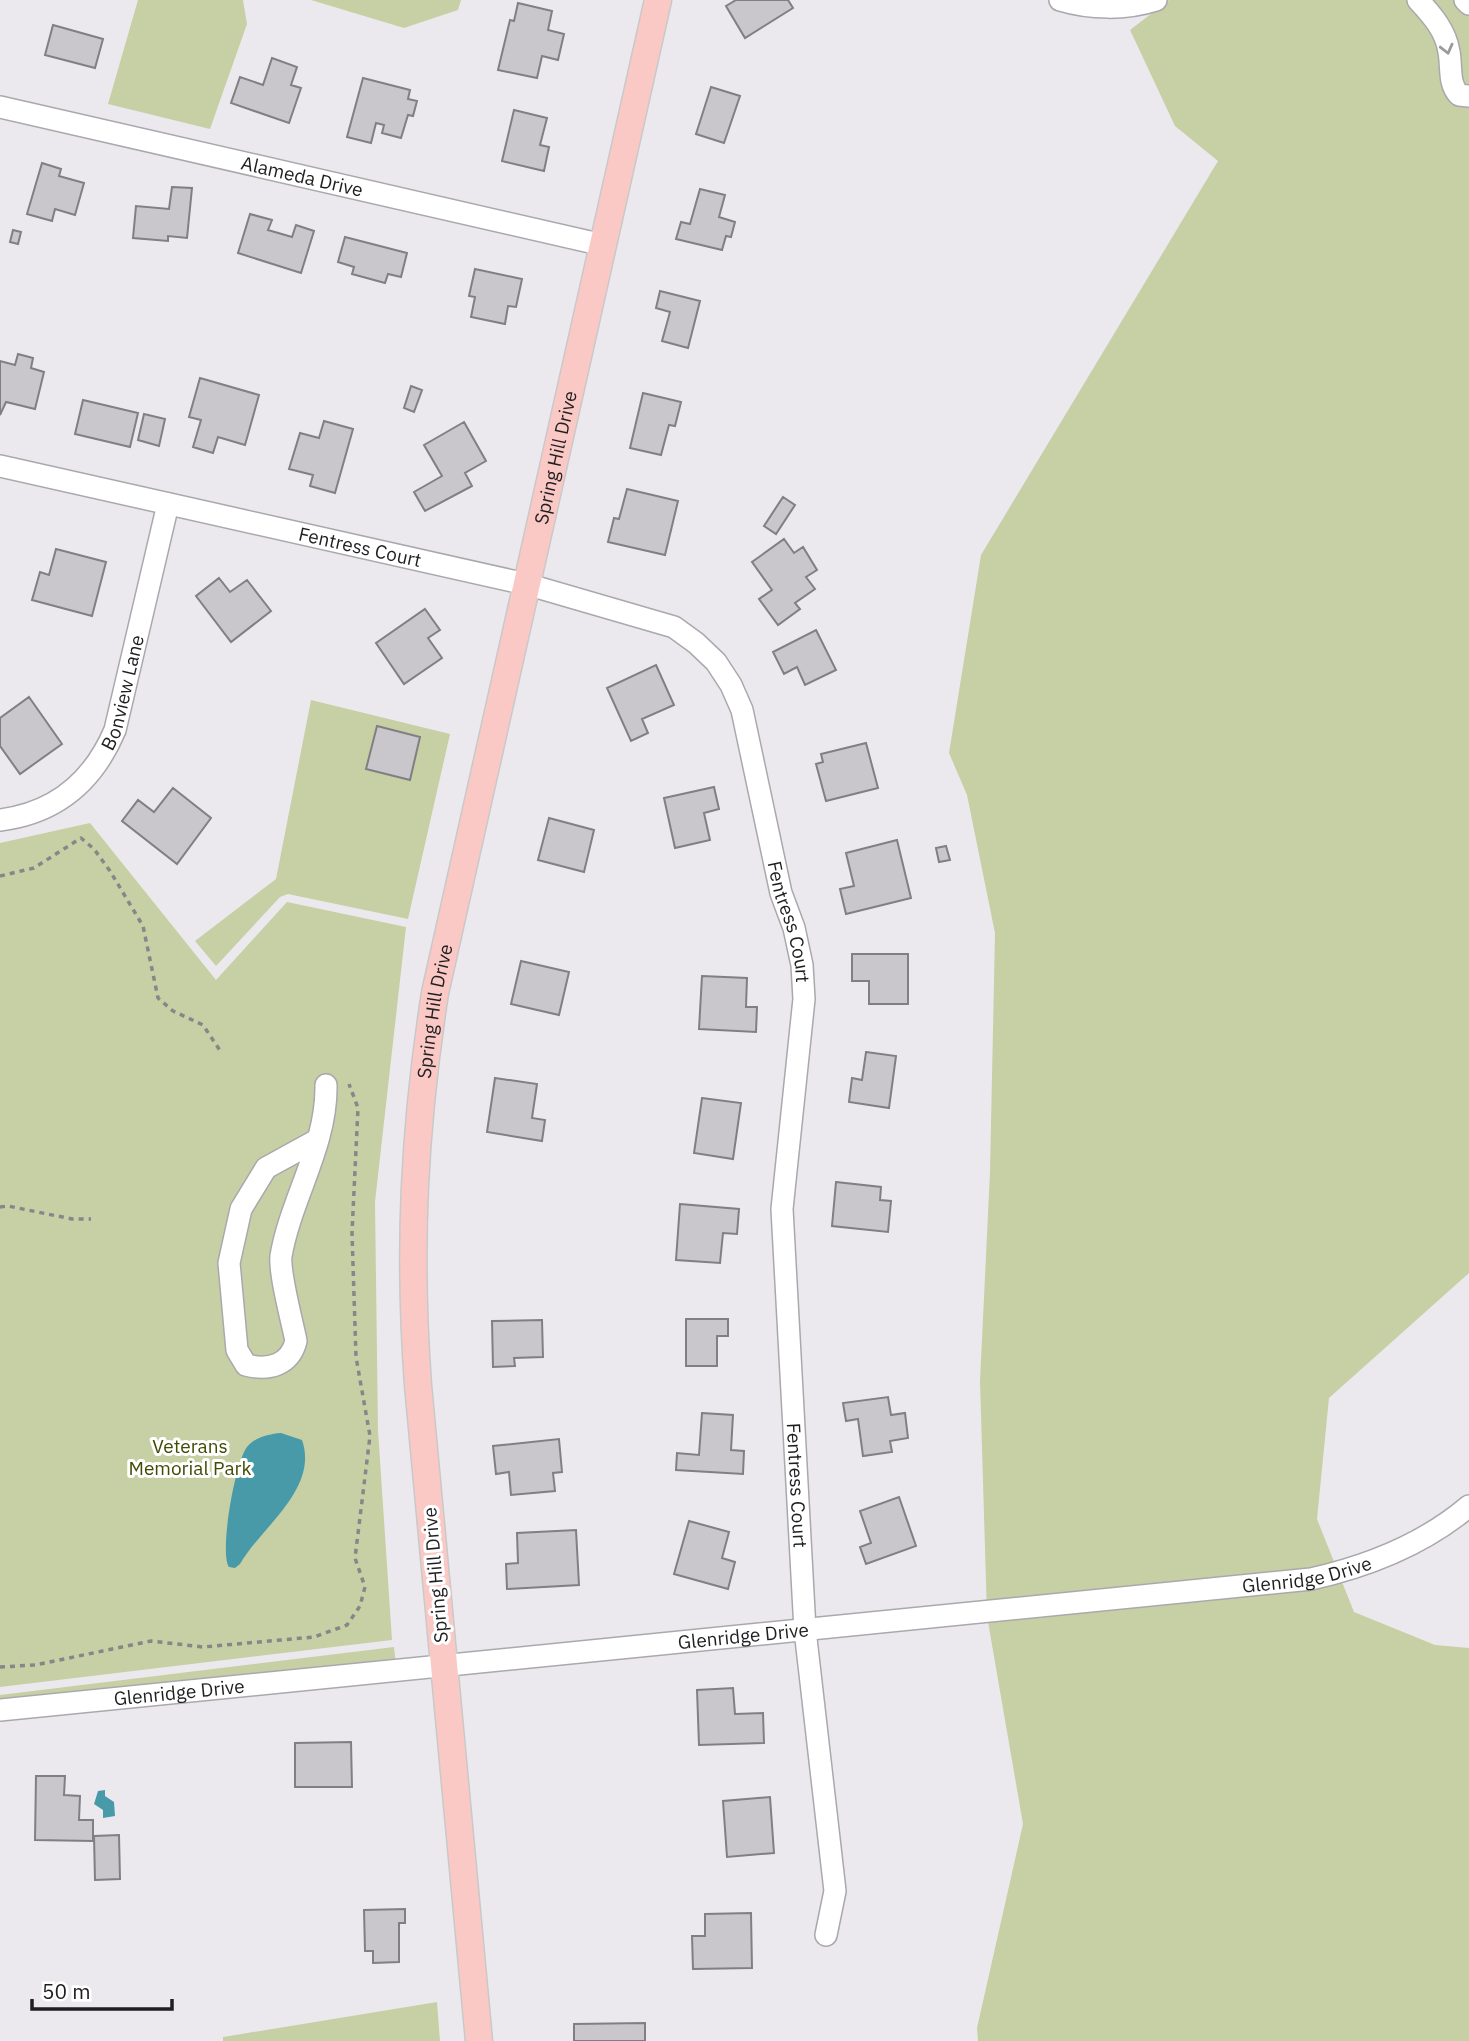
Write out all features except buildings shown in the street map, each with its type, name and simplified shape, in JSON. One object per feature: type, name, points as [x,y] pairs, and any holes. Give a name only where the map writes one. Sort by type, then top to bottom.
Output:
[{"type":"main road","name":"Spring Hill Drive","points":[[480,2041],[442,1666],[412,1303],[415,1145],[435,993],[658,0]]},
{"type":"street","points":[[1060,0],[1095,6],[1122,6],[1156,0]]},
{"type":"street","points":[[1418,0],[1437,20],[1449,49],[1452,87],[1459,95],[1469,96]]},
{"type":"street","name":"Alameda Drive","points":[[0,107],[603,245]]},
{"type":"street","name":"Fentress Court","points":[[0,466],[526,584],[674,627],[716,662],[731,685],[742,710],[781,893],[794,928],[804,999],[782,1209],[805,1630],[835,1891],[826,1935]]},
{"type":"street","name":"Bonview Lane","points":[[0,820],[38,812],[59,802],[93,772],[106,752],[115,730],[168,505]]},
{"type":"street","points":[[317,1140],[266,1168],[241,1209],[229,1264],[237,1350],[246,1365],[261,1369],[284,1362],[293,1353],[296,1341],[281,1258],[317,1140],[326,1109],[326,1085]]},
{"type":"street","name":"Glenridge Drive","points":[[0,1710],[1311,1579],[1354,1569],[1393,1555],[1432,1534],[1469,1506]]},
{"type":"path","points":[[0,876],[34,868],[81,838],[94,849],[110,871],[143,926],[159,998],[173,1011],[203,1025],[221,1052]]},
{"type":"path","points":[[0,1667],[49,1662],[151,1641],[203,1647],[314,1637],[347,1625],[360,1606],[365,1587],[355,1558],[370,1436],[366,1398],[356,1357],[353,1308],[358,1108],[349,1084]]},
{"type":"path","points":[[0,1207],[8,1206],[72,1219],[91,1219]]},
{"type":"green space","points":[[138,0],[243,0],[247,24],[210,129],[108,104]]},
{"type":"green space","points":[[311,0],[461,0],[458,10],[404,28]]},
{"type":"green space","points":[[1169,0],[1469,0],[1469,1273],[1329,1398],[1317,1519],[1354,1612],[1435,1645],[1469,1648],[1469,2041],[978,2041],[977,2028],[1023,1824],[987,1616],[980,1381],[990,1172],[995,933],[967,795],[949,753],[981,555],[1218,161],[1175,126],[1130,30]]},
{"type":"green space","points":[[311,700],[450,734],[408,919],[288,894],[280,897],[216,966],[195,941],[276,879]]},
{"type":"green space","name":"Veterans Memorial Park","points":[[90,823],[216,980],[287,902],[406,927],[375,1202],[378,1430],[392,1640],[0,1687],[0,843]]},
{"type":"green space","points":[[394,1647],[397,1674],[0,1701],[0,1695]]},
{"type":"green space","points":[[437,2002],[440,2041],[223,2041],[223,2037]]},
{"type":"water","points":[[281,1433],[302,1440],[305,1458],[302,1475],[285,1506],[240,1564],[235,1568],[229,1567],[226,1558],[227,1527],[233,1488],[242,1456],[254,1441]]},
{"type":"water","points":[[105,1790],[105,1796],[114,1802],[115,1816],[103,1818],[103,1810],[94,1804],[98,1791]]}]
